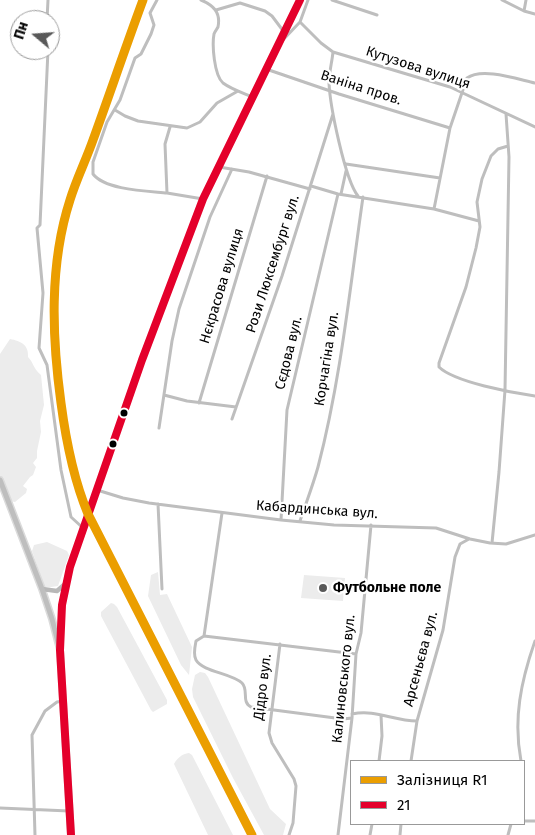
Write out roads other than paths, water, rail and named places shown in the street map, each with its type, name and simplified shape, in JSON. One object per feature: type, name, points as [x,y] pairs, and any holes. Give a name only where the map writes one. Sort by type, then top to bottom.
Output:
[{"type":"main road","points":[[71,835],[60,650],[60,624],[66,582],[96,489],[142,360],[203,199],[265,68],[300,0]]},
{"type":"main road","points":[[0,480],[42,588],[60,650]]},
{"type":"main road","points":[[42,588],[57,591],[66,582]]},
{"type":"street","points":[[157,0],[150,12],[154,25],[151,34],[141,54],[135,58],[125,88],[107,122],[96,152],[92,174],[99,180],[112,186],[203,199]]},
{"type":"street","points":[[201,0],[210,4],[216,10],[218,26],[214,34],[214,46],[217,73],[223,82],[252,97]]},
{"type":"street","points":[[277,45],[300,22],[308,0]]},
{"type":"street","points":[[332,0],[377,15]]},
{"type":"street","points":[[502,0],[524,11],[535,14]]},
{"type":"street","points":[[524,11],[526,0]]},
{"type":"street","points":[[216,10],[240,3],[265,11],[272,16],[284,32]]},
{"type":"street","name":"Кутузова вулиця","points":[[300,22],[333,52],[462,92],[535,127]]},
{"type":"street","points":[[333,52],[329,77],[333,114],[352,187],[359,197]]},
{"type":"street","points":[[48,60],[40,225],[37,228],[43,293],[40,348],[47,365],[61,470],[71,517],[83,528]]},
{"type":"street","name":"Ваніна пров.","points":[[265,68],[330,91],[450,128]]},
{"type":"street","points":[[434,209],[450,128],[467,78],[477,74],[493,74],[535,83]]},
{"type":"street","points":[[115,110],[132,119],[187,128],[197,125],[217,103],[238,91]]},
{"type":"street","name":"Рози Люксембург вул.","points":[[232,419],[282,276],[333,114]]},
{"type":"street","points":[[492,543],[499,472],[507,303],[508,146],[506,114]]},
{"type":"street","points":[[167,194],[165,144],[170,126]]},
{"type":"street","points":[[508,146],[494,153],[488,162],[478,193],[477,202],[480,227],[476,248],[466,287],[439,363],[440,367],[446,372],[466,380],[535,396]]},
{"type":"street","points":[[346,166],[440,178]]},
{"type":"street","name":"Сєдова вул.","points":[[280,520],[287,410],[346,166]]},
{"type":"street","points":[[219,167],[267,176],[340,194],[434,209],[479,221]]},
{"type":"street","points":[[159,428],[175,326],[210,217],[232,169]]},
{"type":"street","name":"Нєкрасова вулиця","points":[[199,403],[267,176]]},
{"type":"street","name":"Корчагіна вул.","points":[[300,521],[318,468],[335,385],[363,198]]},
{"type":"street","points":[[164,395],[199,403],[236,407]]},
{"type":"street","name":"Кабардинська вул.","points":[[96,489],[123,498],[158,504],[280,520],[334,525],[436,528],[470,539],[492,543],[506,544],[535,535]]},
{"type":"street","points":[[158,504],[162,589]]},
{"type":"street","points":[[204,636],[222,513]]},
{"type":"street","name":"Калиновського вул.","points":[[338,835],[352,716],[356,654],[361,633],[370,525]]},
{"type":"street","name":"Арсеньєва вул.","points":[[410,760],[417,721],[443,630],[455,557],[460,544],[470,539]]},
{"type":"street","points":[[356,654],[204,636],[196,640],[195,658],[196,661],[205,667],[242,683],[248,706],[343,719],[371,712],[398,719],[417,721]]},
{"type":"street","points":[[521,760],[518,749],[518,705],[521,686],[535,641]]},
{"type":"street","name":"Дідро вул.","points":[[280,644],[270,738],[294,779],[296,786],[293,823],[288,835]]},
{"type":"street","points":[[35,835],[32,735],[45,711],[63,700]]},
{"type":"street","points":[[379,760],[382,736],[381,715]]},
{"type":"street","points":[[0,808],[70,811]]},
{"type":"rail line","name":"R1","points":[[143,0],[93,140],[72,192],[63,225],[58,250],[54,301],[54,327],[61,403],[71,459],[78,487],[88,514],[252,835]]},
{"type":"place","name":"Футбольне поле","points":[[323,588]]}]
